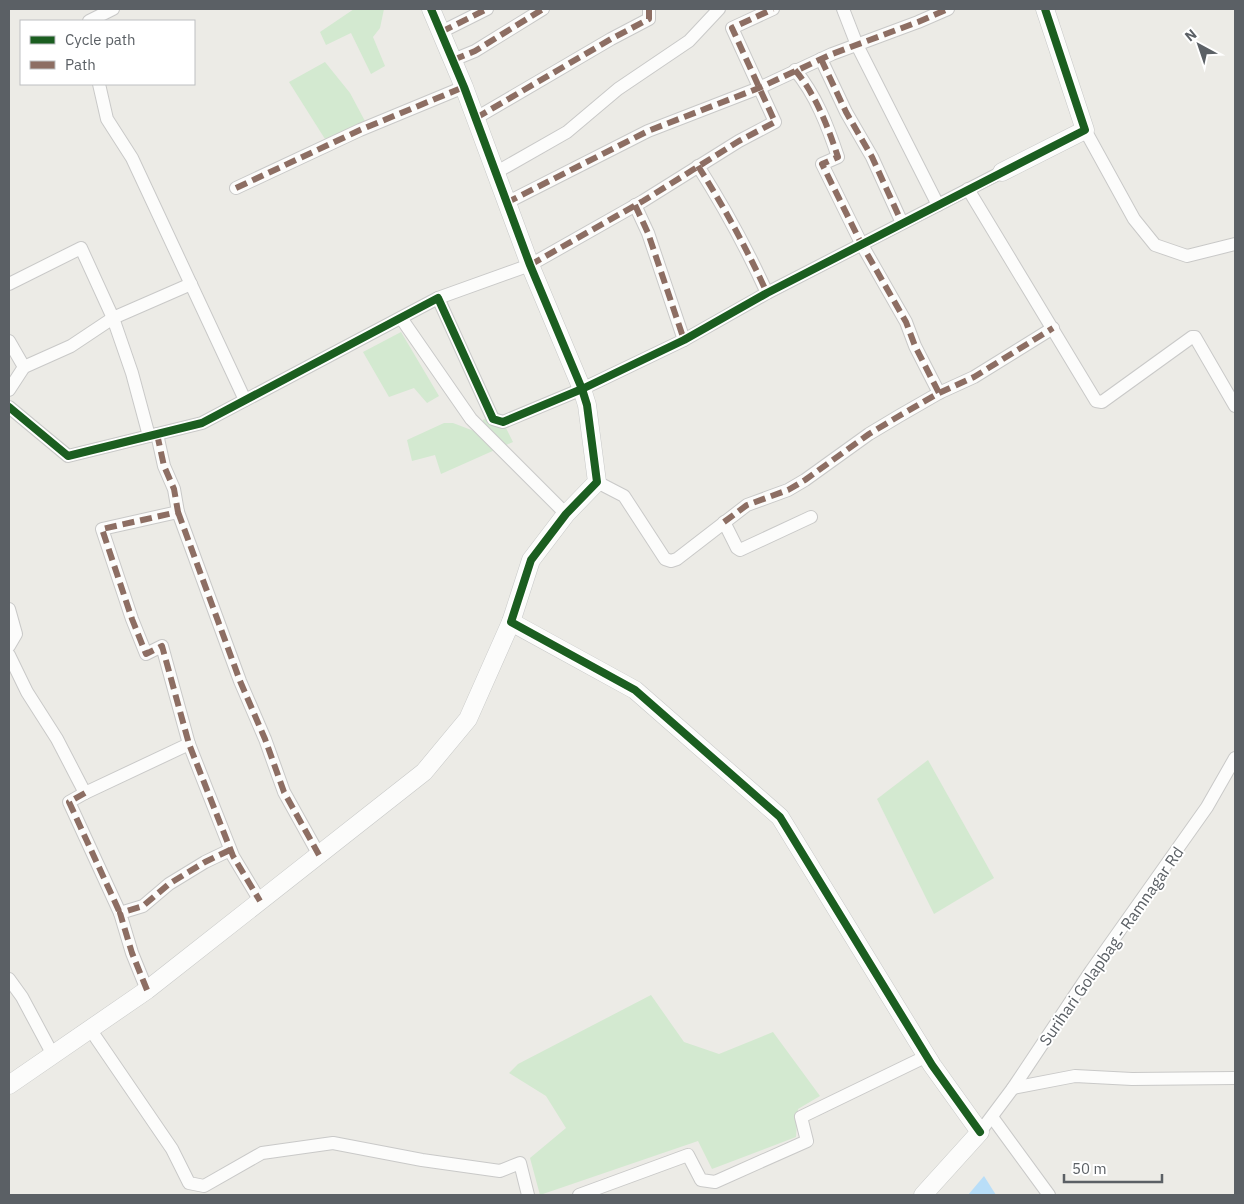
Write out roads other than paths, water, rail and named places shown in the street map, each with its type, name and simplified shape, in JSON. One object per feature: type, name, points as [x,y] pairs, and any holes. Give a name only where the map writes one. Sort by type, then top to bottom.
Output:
[{"type":"street","points":[[91,20],[113,9]]},
{"type":"street","points":[[431,9],[476,118],[530,265],[582,389],[597,482]]},
{"type":"street","points":[[440,32],[487,9]]},
{"type":"street","points":[[453,60],[475,51],[543,9]]},
{"type":"street","points":[[476,118],[611,39],[649,19],[649,9]]},
{"type":"street","points":[[495,173],[567,132],[618,89],[689,41],[719,9]]},
{"type":"street","points":[[9,407],[68,456],[202,423],[438,298],[530,265],[635,205],[739,141],[775,122],[732,28],[773,9]]},
{"type":"street","points":[[843,9],[857,45],[938,205]]},
{"type":"street","points":[[506,203],[648,131],[759,88],[821,59],[948,9]]},
{"type":"street","points":[[1045,9],[1084,130],[1134,219],[1155,245],[1187,256],[1235,244]]},
{"type":"street","points":[[821,59],[846,112],[872,157],[902,223]]},
{"type":"street","points":[[795,70],[808,85],[838,157],[822,164],[862,244],[906,322],[915,346],[939,393]]},
{"type":"street","points":[[99,85],[107,119],[132,158],[246,400]]},
{"type":"street","points":[[236,188],[342,138],[464,87]]},
{"type":"street","points":[[438,298],[493,419],[503,422],[582,389],[684,340],[767,293],[1084,130]]},
{"type":"street","points":[[698,166],[749,254],[767,293]]},
{"type":"street","points":[[968,189],[1096,401],[1102,402],[1192,337],[1195,337],[1235,406]]},
{"type":"street","points":[[635,205],[648,233],[684,340]]},
{"type":"street","points":[[9,284],[82,248],[113,318],[164,466],[174,489],[178,512],[240,681],[265,739],[284,792],[319,855]]},
{"type":"street","points":[[9,390],[24,367],[71,346],[113,318],[192,284]]},
{"type":"street","points":[[401,318],[471,418],[566,514]]},
{"type":"street","points":[[597,482],[624,496],[665,558],[670,561],[677,559],[747,505],[794,487],[869,434],[939,393],[974,377],[1053,328]]},
{"type":"street","points":[[9,341],[24,367]]},
{"type":"street","points":[[9,1085],[148,990],[424,772],[468,719],[511,622],[530,560],[566,514],[597,482]]},
{"type":"street","points":[[178,512],[102,529],[132,620],[146,654],[162,646],[190,744],[230,850],[260,902]]},
{"type":"street","points":[[724,522],[740,550],[811,517]]},
{"type":"street","points":[[9,609],[16,634],[9,646]]},
{"type":"street","points":[[511,622],[635,690],[780,816],[927,1056],[980,1132],[923,1195]]},
{"type":"street","points":[[9,655],[27,692],[57,739],[85,793]]},
{"type":"street","points":[[148,990],[132,954],[120,913],[69,802],[190,744]]},
{"type":"street","name":"Surihari Golapbag - Ramnagar Rd","points":[[980,1132],[1013,1088],[1091,971],[1208,807],[1235,758]]},
{"type":"street","points":[[120,913],[143,906],[169,884],[205,862],[230,850]]},
{"type":"street","points":[[9,979],[22,996],[53,1055]]},
{"type":"street","points":[[90,1029],[172,1149],[189,1183],[204,1186],[262,1153],[333,1143],[422,1160],[500,1171],[520,1163],[528,1195]]},
{"type":"street","points":[[578,1195],[688,1155],[701,1180],[714,1182],[807,1140],[801,1117],[927,1056]]},
{"type":"street","points":[[1013,1088],[1075,1076],[1132,1079],[1235,1078]]},
{"type":"street","points":[[992,1117],[1049,1195]]},
{"type":"water","points":[[984,1176],[996,1195],[968,1195]]}]
